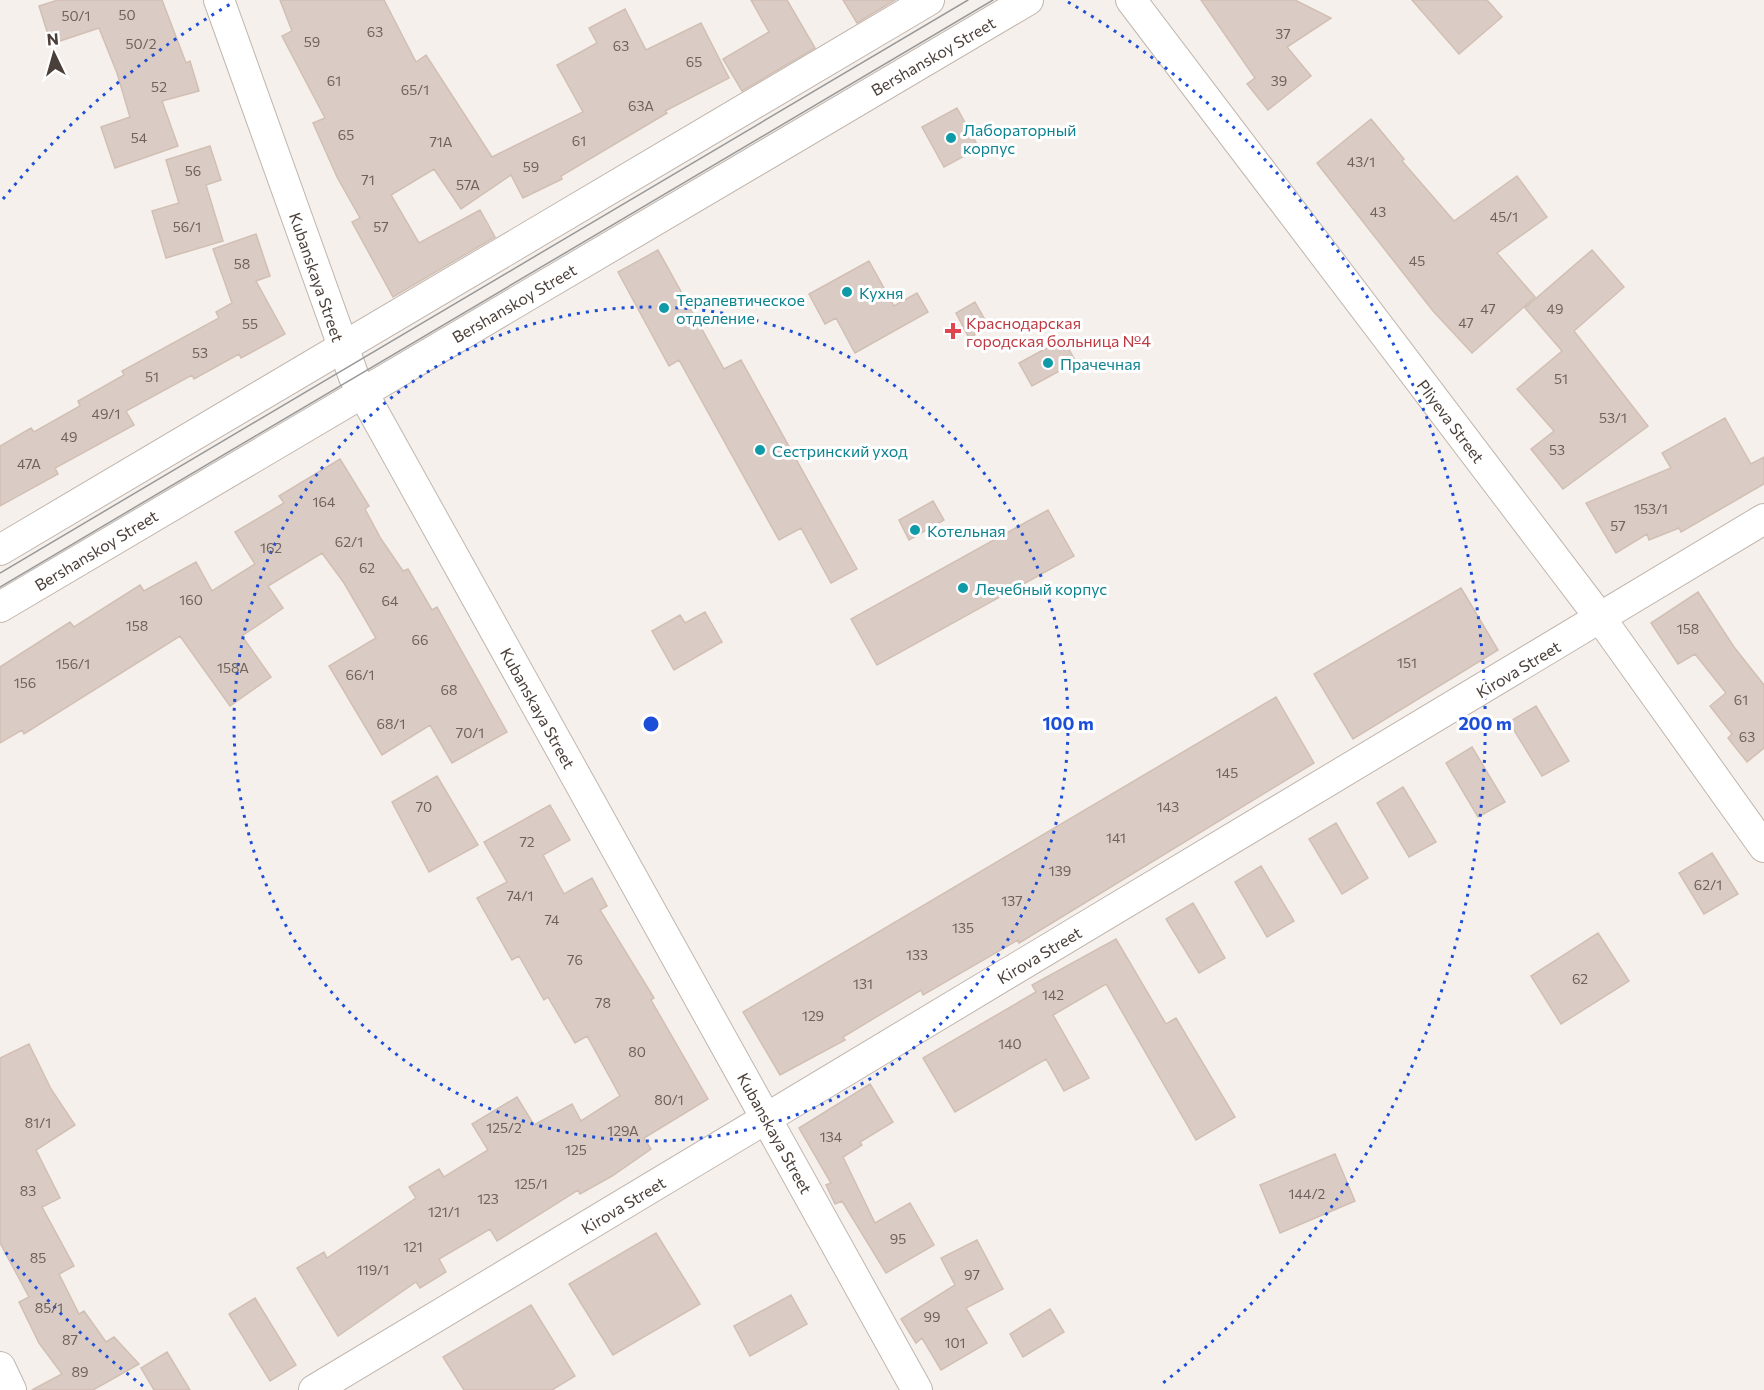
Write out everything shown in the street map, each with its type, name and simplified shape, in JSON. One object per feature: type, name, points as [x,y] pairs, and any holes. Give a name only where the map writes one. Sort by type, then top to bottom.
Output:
[{"type":"street","name":"Kubanskaya Street","points":[[219,0],[341,347],[362,392],[917,1390]]},
{"type":"street","points":[[0,550],[929,0]]},
{"type":"street","name":"Bershanskoy Street","points":[[0,607],[1028,0]]},
{"type":"street","name":"Pliyeva Street","points":[[1131,0],[1601,619],[1764,847]]},
{"type":"street","name":"Kirova Street","points":[[314,1390],[1764,519]]},
{"type":"street","points":[[0,1366],[11,1390]]},
{"type":"building","points":[[58,0],[162,0],[186,63],[190,61],[199,91],[162,101],[178,146],[115,168],[101,127],[130,117],[117,73],[99,28],[51,44],[39,6]]},
{"type":"building","points":[[280,0],[384,0],[416,62],[426,55],[492,157],[583,112],[557,65],[597,43],[589,28],[625,9],[646,50],[701,23],[729,78],[665,111],[667,113],[561,176],[562,179],[523,198],[511,175],[461,209],[434,169],[391,195],[419,243],[480,210],[495,237],[393,297],[352,222],[360,218],[337,177],[313,123],[325,118],[282,36],[292,31]]},
{"type":"building","points":[[751,0],[787,0],[815,48],[742,91],[723,59],[769,32]]},
{"type":"building","points":[[843,0],[895,0],[857,23]]},
{"type":"building","points":[[1201,0],[1295,0],[1331,18],[1287,47],[1311,76],[1268,110],[1247,84],[1255,78]]},
{"type":"building","points":[[1412,0],[1487,0],[1502,17],[1459,54]]},
{"type":"building","name":"Лабораторный корпус","points":[[957,108],[979,148],[944,167],[922,127]]},
{"type":"building","points":[[1371,119],[1404,159],[1402,161],[1454,221],[1517,176],[1547,217],[1497,253],[1535,297],[1472,353],[1433,311],[1317,163]]},
{"type":"building","points":[[210,146],[221,180],[206,185],[223,241],[166,258],[152,211],[179,203],[166,160]]},
{"type":"building","points":[[256,234],[270,276],[256,281],[285,334],[241,358],[239,354],[194,379],[192,375],[126,411],[134,425],[55,468],[58,474],[0,506],[0,446],[31,428],[34,432],[80,406],[78,401],[124,375],[122,371],[219,318],[216,312],[232,303],[213,249]]},
{"type":"building","points":[[658,250],[724,369],[741,360],[857,569],[831,583],[801,528],[779,540],[679,360],[669,366],[618,272]]},
{"type":"building","points":[[1592,250],[1624,287],[1574,331],[1648,426],[1563,489],[1531,449],[1554,431],[1517,389],[1562,351],[1525,308]]},
{"type":"building","points":[[869,261],[894,306],[917,293],[928,312],[855,353],[836,318],[825,324],[809,294]]},
{"type":"building","points":[[975,302],[989,327],[969,338],[956,313]]},
{"type":"building","name":"Прачечная","points":[[1063,339],[1076,362],[1032,386],[1019,363]]},
{"type":"building","points":[[1725,418],[1751,464],[1764,457],[1764,484],[1681,532],[1679,528],[1649,540],[1647,534],[1616,553],[1586,503],[1671,468],[1662,453]]},
{"type":"building","points":[[340,459],[369,506],[365,509],[381,539],[403,571],[408,569],[432,610],[437,607],[507,732],[452,763],[430,725],[382,755],[329,666],[376,638],[344,583],[322,553],[268,586],[283,608],[242,636],[271,677],[230,706],[180,636],[24,734],[22,730],[0,743],[0,667],[70,622],[74,627],[140,585],[144,591],[196,562],[212,591],[255,564],[235,532],[284,503],[279,496]]},
{"type":"building","name":"Котельная","points":[[933,501],[944,520],[909,540],[899,520]]},
{"type":"building","name":"Лечебный корпус","points":[[1048,510],[1074,556],[877,665],[851,619]]},
{"type":"building","points":[[1461,588],[1498,650],[1353,739],[1314,674]]},
{"type":"building","points":[[1698,592],[1734,647],[1764,685],[1764,748],[1747,762],[1728,738],[1732,734],[1710,706],[1726,693],[1695,654],[1678,664],[1651,623]]},
{"type":"building","points":[[705,612],[722,642],[674,670],[652,631],[680,615],[685,623]]},
{"type":"building","points":[[1276,697],[1314,763],[1019,943],[1018,940],[923,995],[921,990],[843,1037],[845,1040],[780,1075],[743,1012]]},
{"type":"building","points":[[1536,706],[1569,761],[1542,776],[1509,722]]},
{"type":"building","points":[[1472,747],[1505,802],[1478,817],[1446,763]]},
{"type":"building","points":[[437,776],[478,845],[429,872],[392,802]]},
{"type":"building","points":[[1403,787],[1436,842],[1409,857],[1377,803]]},
{"type":"building","points":[[550,805],[570,840],[543,855],[564,894],[592,878],[607,906],[600,910],[654,998],[651,1000],[708,1099],[644,1138],[651,1149],[612,1176],[580,1194],[578,1190],[497,1241],[490,1229],[439,1259],[446,1272],[420,1288],[416,1282],[338,1336],[297,1268],[324,1252],[327,1258],[416,1198],[409,1187],[439,1169],[444,1177],[488,1150],[472,1124],[517,1097],[534,1125],[572,1104],[581,1121],[620,1096],[587,1036],[575,1043],[548,997],[544,1000],[519,956],[512,960],[477,898],[507,882],[484,842]]},
{"type":"building","points":[[1336,823],[1368,878],[1342,894],[1309,839]]},
{"type":"building","points":[[1712,853],[1738,894],[1704,914],[1679,873]]},
{"type":"building","points":[[1261,866],[1294,921],[1267,937],[1235,882]]},
{"type":"building","points":[[1193,903],[1225,958],[1199,973],[1166,919]]},
{"type":"building","points":[[1598,933],[1629,981],[1561,1024],[1531,976]]},
{"type":"building","points":[[1116,939],[1166,1024],[1176,1018],[1235,1117],[1196,1140],[1106,984],[1053,1015],[1089,1078],[1064,1091],[1046,1059],[955,1112],[923,1058],[1036,992],[1032,985]]},
{"type":"building","points":[[29,1044],[51,1089],[75,1125],[36,1150],[60,1198],[42,1207],[74,1266],[59,1274],[79,1314],[84,1311],[106,1342],[114,1337],[139,1364],[93,1390],[32,1390],[62,1374],[39,1343],[19,1302],[29,1297],[0,1243],[0,1058]]},
{"type":"building","points":[[870,1084],[893,1122],[860,1142],[862,1145],[843,1157],[875,1223],[910,1203],[934,1245],[886,1273],[842,1201],[835,1204],[826,1185],[831,1183],[799,1128]]},
{"type":"building","points":[[1335,1154],[1355,1201],[1280,1233],[1260,1185]]},
{"type":"building","points":[[656,1233],[700,1304],[613,1355],[569,1284]]},
{"type":"building","points":[[977,1240],[1003,1289],[966,1308],[987,1343],[941,1370],[922,1338],[916,1343],[901,1319],[955,1285],[941,1258]]},
{"type":"building","points":[[791,1295],[807,1324],[750,1356],[734,1326]]},
{"type":"building","points":[[255,1298],[296,1365],[270,1381],[229,1314]]},
{"type":"building","points":[[531,1305],[575,1376],[552,1390],[464,1390],[443,1357]]},
{"type":"building","points":[[1050,1309],[1064,1332],[1023,1357],[1010,1334]]},
{"type":"building","points":[[167,1352],[190,1390],[154,1390],[141,1368]]},
{"type":"tram line","points":[[0,573],[968,0]]},
{"type":"tram line","points":[[0,587],[993,0]]},
{"type":"place","name":"Лабораторный корпус","points":[[951,138]]},
{"type":"place","name":"Кухня","points":[[847,292]]},
{"type":"place","name":"Терапевтическое отделение","points":[[664,308]]},
{"type":"place","name":"Краснодарская городская больница №4","points":[[953,331]]},
{"type":"place","name":"Прачечная","points":[[1048,363]]},
{"type":"place","name":"Сестринский уход","points":[[760,450]]},
{"type":"place","name":"Котельная","points":[[915,530]]},
{"type":"place","name":"Лечебный корпус","points":[[963,588]]}]
